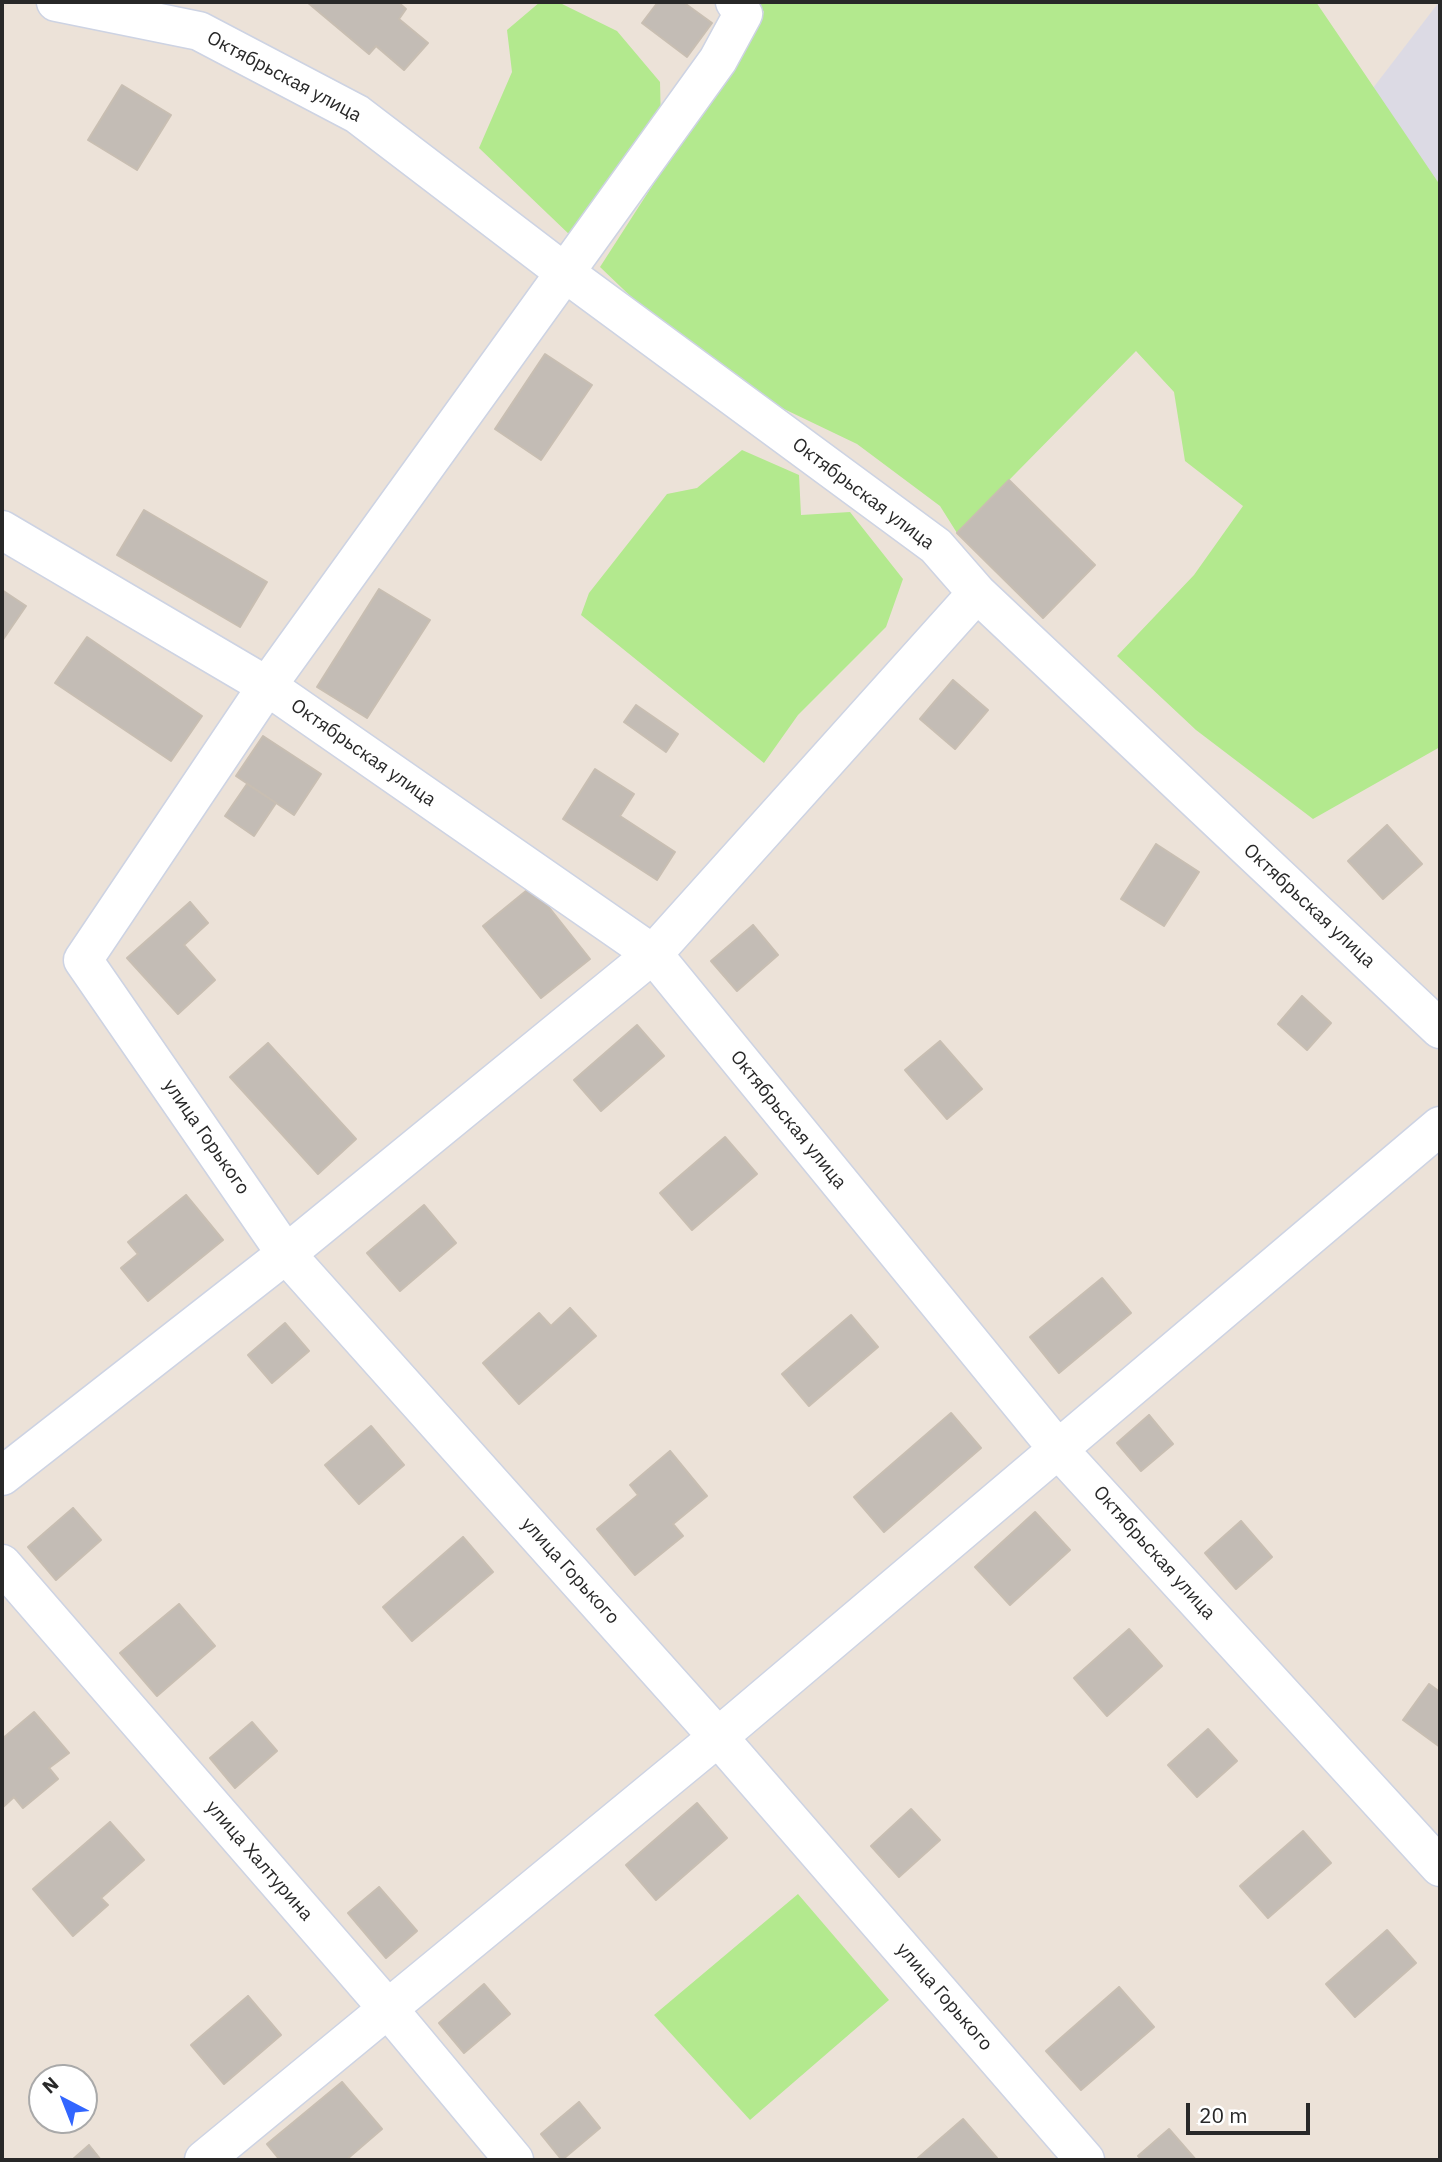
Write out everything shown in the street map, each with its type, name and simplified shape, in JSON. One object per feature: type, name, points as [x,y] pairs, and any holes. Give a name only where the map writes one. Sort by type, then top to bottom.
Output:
[{"type":"street","name":"Октябрьская улица","points":[[56,2],[199,31],[357,114],[564,272],[936,547],[977,593],[1440,1030]]},
{"type":"street","points":[[267,685],[718,60],[743,14],[735,2]]},
{"type":"street","name":"Октябрьская улица","points":[[2,530],[267,685],[653,954],[1057,1448],[1440,1867]]},
{"type":"street","points":[[2,1476],[286,1254],[653,954],[977,593]]},
{"type":"street","name":"улица Горького","points":[[267,685],[83,960],[286,1254],[718,1737],[1085,2160]]},
{"type":"street","points":[[204,2160],[718,1737],[1440,1126]]},
{"type":"street","name":"улица Халтурина","points":[[2,1564],[389,2010],[514,2160]]},
{"type":"shaded area","points":[[1440,2],[1440,185],[1373,88]]},
{"type":"green space","points":[[540,2],[558,2],[617,31],[660,82],[661,124],[572,237],[479,148],[512,72],[507,30]]},
{"type":"green space","points":[[757,2],[1316,2],[1440,185],[1440,747],[1313,819],[1196,730],[1117,656],[1194,575],[1243,506],[1185,461],[1174,392],[1136,351],[957,533],[940,506],[857,444],[713,375],[600,267],[764,12]]},
{"type":"green space","points":[[742,450],[799,475],[801,515],[850,512],[903,579],[886,627],[798,715],[764,763],[581,615],[589,593],[667,494],[697,488]]},
{"type":"green space","points":[[798,1894],[889,2000],[750,2120],[654,2015]]},
{"type":"building","points":[[307,2],[398,2],[406,9],[399,19],[428,43],[404,70],[376,46],[369,54]]},
{"type":"building","points":[[658,2],[683,2],[712,23],[687,57],[642,23]]},
{"type":"building","points":[[122,85],[171,115],[137,170],[88,140]]},
{"type":"building","points":[[545,354],[592,385],[541,460],[495,429]]},
{"type":"building","points":[[1009,480],[1095,565],[1043,618],[957,533]]},
{"type":"building","points":[[144,510],[267,582],[240,627],[117,555]]},
{"type":"building","points":[[379,589],[430,620],[367,718],[317,687]]},
{"type":"building","points":[[2,590],[26,606],[2,641]]},
{"type":"building","points":[[87,637],[202,716],[171,761],[55,683]]},
{"type":"building","points":[[953,680],[988,710],[955,749],[920,719]]},
{"type":"building","points":[[636,705],[678,734],[666,752],[624,722]]},
{"type":"building","points":[[263,736],[321,774],[294,815],[236,776]]},
{"type":"building","points":[[595,769],[634,794],[620,816],[675,852],[657,880],[563,819]]},
{"type":"building","points":[[247,784],[276,803],[254,836],[225,816]]},
{"type":"building","points":[[1387,825],[1422,864],[1383,899],[1348,861]]},
{"type":"building","points":[[1156,844],[1199,872],[1164,926],[1121,899]]},
{"type":"building","points":[[532,886],[590,959],[541,998],[483,926]]},
{"type":"building","points":[[190,902],[208,923],[184,945],[215,980],[178,1014],[127,958]]},
{"type":"building","points":[[753,925],[778,955],[737,991],[711,961]]},
{"type":"building","points":[[1302,996],[1331,1023],[1307,1050],[1278,1024]]},
{"type":"building","points":[[637,1025],[664,1056],[601,1111],[574,1080]]},
{"type":"building","points":[[940,1041],[982,1089],[947,1119],[905,1070]]},
{"type":"building","points":[[268,1043],[356,1139],[318,1174],[230,1077]]},
{"type":"building","points":[[725,1137],[757,1174],[692,1230],[660,1193]]},
{"type":"building","points":[[186,1195],[223,1240],[148,1301],[121,1268],[138,1254],[128,1242]]},
{"type":"building","points":[[424,1205],[456,1243],[400,1291],[367,1253]]},
{"type":"building","points":[[1102,1278],[1131,1313],[1059,1373],[1030,1337]]},
{"type":"building","points":[[570,1308],[596,1336],[519,1404],[483,1363],[539,1313],[551,1326]]},
{"type":"building","points":[[851,1315],[878,1347],[809,1406],[782,1374]]},
{"type":"building","points":[[285,1323],[309,1351],[272,1383],[248,1355]]},
{"type":"building","points":[[951,1413],[981,1448],[884,1532],[854,1497]]},
{"type":"building","points":[[1149,1415],[1173,1444],[1141,1471],[1117,1443]]},
{"type":"building","points":[[371,1426],[404,1465],[359,1504],[325,1465]]},
{"type":"building","points":[[670,1451],[707,1496],[673,1524],[683,1536],[635,1575],[597,1529],[638,1495],[630,1485]]},
{"type":"building","points":[[73,1508],[101,1540],[56,1580],[28,1547]]},
{"type":"building","points":[[1035,1512],[1070,1550],[1010,1605],[975,1567]]},
{"type":"building","points":[[1241,1521],[1272,1557],[1236,1589],[1205,1553]]},
{"type":"building","points":[[463,1537],[493,1572],[412,1641],[383,1607]]},
{"type":"building","points":[[179,1604],[215,1646],[157,1696],[120,1653]]},
{"type":"building","points":[[1129,1629],[1162,1666],[1107,1716],[1074,1678]]},
{"type":"building","points":[[1429,1684],[1440,1692],[1440,1747],[1403,1720]]},
{"type":"building","points":[[34,1712],[69,1753],[49,1768],[58,1779],[23,1808],[14,1797],[2,1808],[2,1739]]},
{"type":"building","points":[[252,1722],[277,1751],[235,1788],[210,1758]]},
{"type":"building","points":[[1208,1729],[1237,1761],[1197,1797],[1168,1765]]},
{"type":"building","points":[[697,1803],[727,1838],[656,1900],[626,1865]]},
{"type":"building","points":[[911,1809],[940,1840],[899,1877],[871,1846]]},
{"type":"building","points":[[110,1822],[144,1860],[101,1898],[108,1905],[73,1936],[33,1889]]},
{"type":"building","points":[[1303,1831],[1331,1863],[1268,1918],[1240,1886]]},
{"type":"building","points":[[379,1887],[417,1931],[386,1958],[348,1913]]},
{"type":"building","points":[[1387,1930],[1416,1963],[1355,2017],[1326,1984]]},
{"type":"building","points":[[484,1984],[510,2014],[464,2053],[439,2023]]},
{"type":"building","points":[[1119,1987],[1154,2027],[1081,2090],[1046,2051]]},
{"type":"building","points":[[248,1996],[281,2035],[224,2084],[191,2045]]},
{"type":"building","points":[[342,2082],[382,2129],[346,2160],[280,2160],[267,2144]]},
{"type":"building","points":[[579,2102],[600,2128],[562,2160],[541,2134]]},
{"type":"building","points":[[963,2119],[997,2158],[995,2160],[919,2160],[918,2158]]},
{"type":"building","points":[[1169,2129],[1196,2160],[1142,2160],[1138,2156]]},
{"type":"building","points":[[89,2145],[101,2160],[72,2160]]}]
